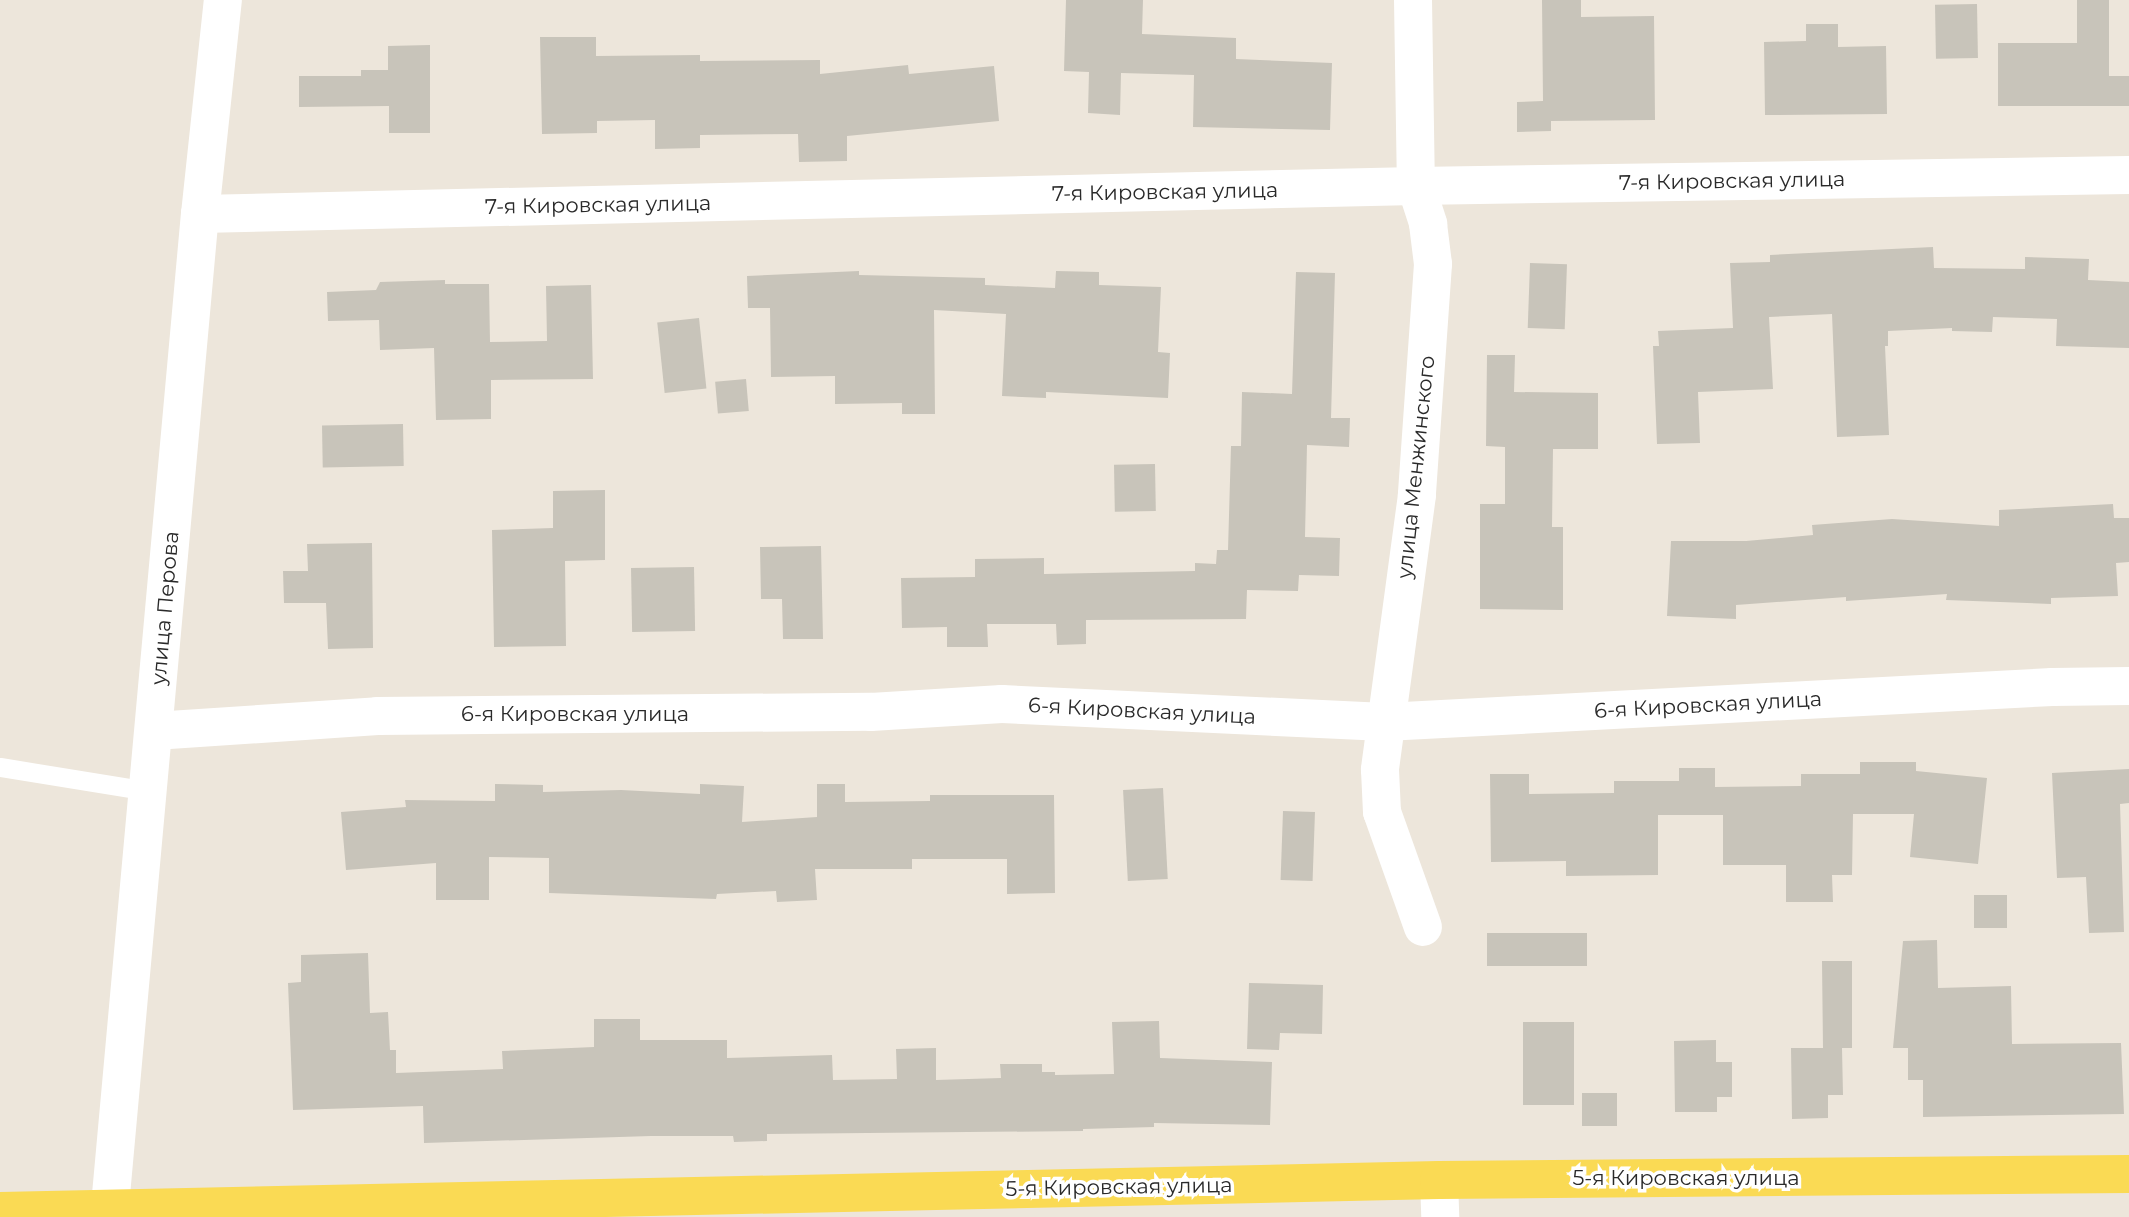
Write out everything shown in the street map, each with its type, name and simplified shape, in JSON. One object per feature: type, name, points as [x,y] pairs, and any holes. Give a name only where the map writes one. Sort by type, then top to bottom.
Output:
[{"type":"main road","name":"5-я Кировская улица","points":[[0,1211],[109,1214],[1439,1198],[2129,1174]]},
{"type":"street","name":"улица Перова","points":[[109,1214],[200,214],[223,0]]},
{"type":"street","name":"улица Менжинского","points":[[1413,0],[1416,186],[1428,224],[1433,264],[1417,495],[1380,770],[1382,812],[1423,927]]},
{"type":"street","name":"7-я Кировская улица","points":[[200,214],[1416,186],[2129,175]]},
{"type":"street","name":"6-я Кировская улица","points":[[154,731],[377,716],[871,712],[1002,704],[1385,722],[2052,687],[2129,686]]},
{"type":"lane","points":[[0,767],[149,791]]},
{"type":"building","points":[[1066,0],[1143,0],[1142,34],[1236,38],[1236,59],[1332,63],[1330,130],[1193,127],[1194,75],[1121,73],[1120,115],[1088,113],[1089,72],[1064,71]]},
{"type":"building","points":[[1542,0],[1581,0],[1581,17],[1654,16],[1655,120],[1551,121],[1551,131],[1517,132],[1517,102],[1543,101]]},
{"type":"building","points":[[2077,0],[2109,0],[2109,76],[2129,76],[2129,106],[1998,106],[1998,43],[2077,43]]},
{"type":"building","points":[[1977,4],[1978,58],[1936,59],[1935,5]]},
{"type":"building","points":[[1806,24],[1838,24],[1838,47],[1886,46],[1887,114],[1765,115],[1764,42],[1806,41]]},
{"type":"building","points":[[540,37],[596,37],[596,56],[700,55],[700,61],[820,60],[820,74],[908,65],[909,74],[994,66],[999,121],[847,136],[847,161],[799,162],[798,134],[700,135],[700,148],[655,149],[655,120],[597,121],[597,133],[542,134]]},
{"type":"building","points":[[430,45],[430,133],[389,133],[389,106],[299,107],[299,76],[361,76],[361,70],[388,70],[388,46]]},
{"type":"building","points":[[1933,247],[1934,268],[2025,269],[2025,257],[2089,259],[2088,280],[2129,282],[2129,348],[2056,346],[2057,319],[1993,317],[1992,332],[1952,331],[1952,328],[1888,331],[1888,346],[1885,346],[1889,435],[1837,437],[1832,314],[1769,317],[1773,389],[1698,392],[1700,443],[1657,444],[1653,346],[1659,346],[1658,331],[1733,328],[1730,263],[1770,262],[1770,255]]},
{"type":"building","points":[[1530,263],[1567,264],[1565,329],[1528,328]]},
{"type":"building","points":[[859,271],[859,275],[985,278],[985,285],[1055,288],[1056,271],[1099,272],[1099,285],[1161,287],[1158,352],[1170,353],[1168,398],[1046,392],[1046,398],[1002,396],[1006,314],[934,310],[935,414],[902,414],[902,403],[835,404],[835,376],[771,377],[770,308],[748,308],[747,276]]},
{"type":"building","points":[[1296,272],[1335,273],[1331,418],[1350,418],[1349,447],[1307,445],[1305,537],[1340,538],[1339,576],[1299,575],[1298,591],[1247,590],[1246,619],[1086,620],[1086,644],[1057,645],[1056,624],[987,624],[988,647],[947,647],[947,627],[902,628],[901,578],[975,577],[975,559],[1044,558],[1044,574],[1195,571],[1195,563],[1216,564],[1217,550],[1228,550],[1231,446],[1241,446],[1242,392],[1292,394]]},
{"type":"building","points":[[445,280],[445,284],[489,284],[490,342],[547,341],[546,286],[591,285],[593,379],[491,380],[491,419],[436,420],[434,348],[380,350],[379,320],[328,321],[327,292],[376,290],[380,282]]},
{"type":"building","points":[[699,318],[706,389],[665,393],[657,322]]},
{"type":"building","points":[[1487,355],[1515,355],[1514,392],[1598,393],[1598,449],[1553,449],[1552,527],[1563,527],[1563,610],[1480,609],[1480,504],[1505,504],[1505,447],[1486,446]]},
{"type":"building","points":[[746,379],[749,411],[718,414],[715,382]]},
{"type":"building","points":[[403,424],[404,466],[323,467],[322,425]]},
{"type":"building","points":[[1155,464],[1156,511],[1115,512],[1114,465]]},
{"type":"building","points":[[605,490],[605,560],[565,561],[566,646],[494,647],[492,530],[553,528],[553,491]]},
{"type":"building","points":[[2113,504],[2114,518],[2129,518],[2129,562],[2116,563],[2118,596],[2051,598],[2051,604],[1946,600],[1947,594],[1846,601],[1846,597],[1736,605],[1736,619],[1667,616],[1671,541],[1746,541],[1813,535],[1812,525],[1892,519],[1999,526],[1999,510]]},
{"type":"building","points":[[372,543],[373,648],[328,649],[326,603],[284,603],[283,571],[308,571],[307,544]]},
{"type":"building","points":[[821,546],[823,639],[783,639],[782,599],[761,599],[760,547]]},
{"type":"building","points":[[694,567],[695,631],[632,632],[631,568]]},
{"type":"building","points":[[1860,762],[1916,762],[1916,771],[1987,778],[1978,864],[1910,857],[1914,814],[1853,814],[1852,875],[1832,875],[1833,902],[1786,902],[1786,865],[1723,865],[1723,815],[1658,815],[1658,875],[1566,876],[1566,861],[1491,862],[1490,774],[1529,774],[1529,794],[1614,793],[1614,781],[1679,781],[1679,768],[1715,768],[1715,787],[1801,786],[1801,774],[1860,774]]},
{"type":"building","points":[[2129,769],[2129,803],[2120,804],[2124,932],[2089,933],[2086,877],[2057,878],[2052,773]]},
{"type":"building","points":[[495,784],[543,785],[543,792],[621,790],[700,794],[700,784],[744,786],[742,822],[817,817],[817,784],[845,784],[845,802],[930,801],[930,795],[1054,795],[1055,893],[1007,894],[1007,859],[912,859],[912,869],[815,869],[817,900],[777,902],[776,891],[717,894],[716,899],[549,893],[549,858],[489,857],[489,900],[436,900],[436,863],[346,870],[341,812],[406,807],[405,800],[495,801]]},
{"type":"building","points":[[1163,788],[1168,879],[1128,881],[1123,790]]},
{"type":"building","points":[[1283,811],[1315,812],[1313,881],[1281,880]]},
{"type":"building","points":[[1974,895],[2007,895],[2007,928],[1974,928]]},
{"type":"building","points":[[1487,933],[1587,933],[1587,966],[1487,966]]},
{"type":"building","points":[[1937,940],[1938,988],[2011,986],[2012,1044],[2121,1043],[2124,1114],[1923,1117],[1923,1080],[1908,1080],[1908,1048],[1893,1048],[1903,941]]},
{"type":"building","points":[[368,953],[370,1013],[388,1012],[390,1050],[396,1050],[396,1073],[503,1069],[502,1051],[594,1047],[594,1019],[640,1019],[640,1040],[727,1040],[727,1058],[832,1055],[833,1080],[897,1079],[896,1049],[936,1048],[936,1080],[1001,1078],[1000,1064],[1042,1064],[1042,1072],[1055,1072],[1055,1075],[1114,1074],[1112,1022],[1159,1021],[1160,1058],[1272,1062],[1270,1125],[1154,1123],[1154,1127],[1083,1131],[767,1134],[767,1141],[734,1142],[733,1136],[651,1136],[424,1143],[423,1106],[293,1110],[288,983],[301,982],[301,955]]},
{"type":"building","points":[[1822,961],[1852,961],[1852,1048],[1842,1048],[1843,1095],[1828,1095],[1828,1118],[1792,1119],[1791,1048],[1823,1048]]},
{"type":"building","points":[[1249,983],[1323,985],[1322,1034],[1280,1033],[1279,1050],[1247,1049]]},
{"type":"building","points":[[1523,1022],[1574,1022],[1574,1105],[1523,1105]]},
{"type":"building","points":[[1716,1040],[1716,1062],[1732,1062],[1732,1097],[1717,1097],[1717,1112],[1675,1112],[1674,1041]]},
{"type":"building","points":[[1582,1093],[1617,1093],[1617,1126],[1582,1126]]}]
